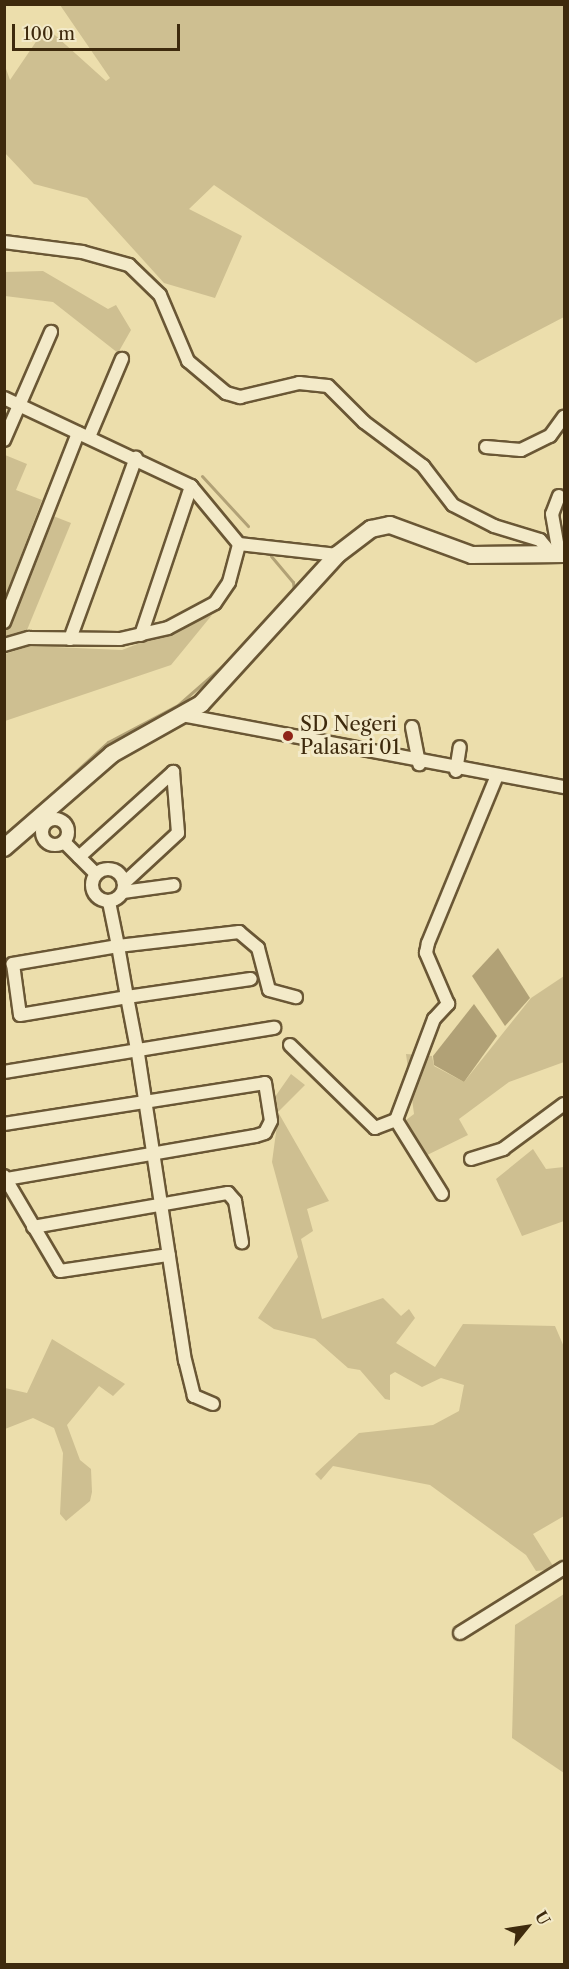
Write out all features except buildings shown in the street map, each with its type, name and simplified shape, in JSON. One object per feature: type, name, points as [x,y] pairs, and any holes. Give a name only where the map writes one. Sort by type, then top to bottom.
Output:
[{"type":"main road","points":[[4,848],[45,819],[112,753],[182,715],[215,691],[337,555],[371,530],[390,525],[472,555],[558,554]]},
{"type":"street","points":[[4,242],[82,252],[136,269],[160,295],[188,361],[226,393],[240,397],[299,383],[328,386],[364,422],[423,466],[453,505],[494,526],[540,540],[558,554]]},
{"type":"street","points":[[4,440],[51,332]]},
{"type":"street","points":[[4,622],[83,435],[122,359]]},
{"type":"street","points":[[4,398],[136,458],[190,486],[239,544],[337,555]]},
{"type":"street","points":[[486,447],[521,450],[550,436],[564,417]]},
{"type":"street","points":[[70,639],[136,458]]},
{"type":"street","points":[[141,635],[190,486]]},
{"type":"street","points":[[558,554],[552,514],[559,496]]},
{"type":"street","points":[[4,645],[29,638],[70,639],[141,635],[189,619],[215,603],[229,582],[239,544]]},
{"type":"street","points":[[182,715],[274,729],[456,771],[564,787]]},
{"type":"street","points":[[412,727],[419,764]]},
{"type":"street","points":[[456,771],[460,747]]},
{"type":"street","points":[[80,857],[173,772],[178,833],[109,902]]},
{"type":"street","points":[[290,1045],[375,1128],[396,1120],[434,1019],[448,1004],[426,952],[428,943],[496,776]]},
{"type":"street","points":[[64,842],[67,825],[55,819],[45,819],[45,841],[64,842],[96,874]]},
{"type":"street","points":[[96,874],[115,871],[124,888]]},
{"type":"street","points":[[96,874],[93,890],[109,902],[118,946],[194,1396],[213,1404]]},
{"type":"street","points":[[124,888],[174,885]]},
{"type":"street","points":[[250,979],[20,1016],[12,964],[118,946],[239,932],[258,948],[269,990],[296,997]]},
{"type":"street","points":[[4,1072],[274,1028]]},
{"type":"street","points":[[4,1124],[265,1083],[271,1121],[265,1133],[5,1178],[60,1271],[169,1255]]},
{"type":"street","points":[[471,1159],[503,1149],[564,1104]]},
{"type":"street","points":[[396,1120],[442,1194]]},
{"type":"street","points":[[33,1227],[228,1193],[235,1201],[242,1242]]},
{"type":"street","points":[[460,1633],[564,1569]]},
{"type":"shaded area","points":[[60,5],[564,5],[564,317],[476,363],[214,185],[189,209],[242,236],[215,298],[164,283],[87,198],[34,184],[5,153],[5,66],[10,80],[46,27],[106,81],[110,78]]},
{"type":"shaded area","points":[[43,271],[108,309],[116,305],[131,330],[118,353],[53,302],[5,296],[5,272]]},
{"type":"shaded area","points":[[5,455],[27,464],[16,490],[42,500],[5,597]]},
{"type":"shaded area","points":[[48,514],[71,523],[27,630],[5,636],[4,623]]},
{"type":"shaded area","points":[[212,615],[171,665],[5,721],[5,654],[30,646],[122,650]]},
{"type":"shaded area","points":[[498,948],[530,998],[505,1026],[472,976]]},
{"type":"shaded area","points":[[564,976],[564,1062],[509,1082],[459,1119],[468,1135],[419,1159],[394,1129],[414,1114],[406,1054],[432,1056],[434,1066],[464,1082],[531,998]]},
{"type":"shaded area","points":[[474,1004],[497,1036],[464,1082],[434,1065],[433,1056]]},
{"type":"shaded area","points":[[291,1074],[305,1085],[278,1112],[329,1201],[307,1209],[313,1231],[301,1239],[322,1319],[383,1298],[401,1316],[409,1309],[415,1318],[396,1343],[435,1367],[463,1324],[555,1326],[564,1347],[564,1516],[533,1534],[555,1569],[536,1571],[526,1555],[430,1485],[333,1466],[321,1480],[315,1474],[359,1433],[433,1425],[459,1411],[464,1385],[441,1378],[422,1387],[395,1372],[390,1375],[390,1400],[385,1399],[360,1370],[348,1368],[315,1339],[274,1329],[258,1318],[298,1257],[272,1162],[277,1125],[270,1104]]},
{"type":"shaded area","points":[[533,1149],[546,1169],[564,1167],[564,1221],[522,1236],[496,1179]]},
{"type":"shaded area","points":[[52,1339],[125,1384],[113,1396],[99,1386],[67,1425],[80,1460],[91,1469],[92,1492],[90,1501],[66,1521],[60,1514],[63,1453],[54,1428],[33,1418],[5,1429],[5,1388],[27,1393]]},
{"type":"shaded area","points":[[564,1594],[564,1773],[512,1738],[515,1625]]},
{"type":"waterway","points":[[202,476],[248,526]]},
{"type":"waterway","points":[[271,556],[293,582],[294,591]]},
{"type":"waterway","points":[[61,785],[108,742],[178,705],[237,653]]},
{"type":"place","name":"SD Negeri Palasari 01","points":[[288,736]]}]
